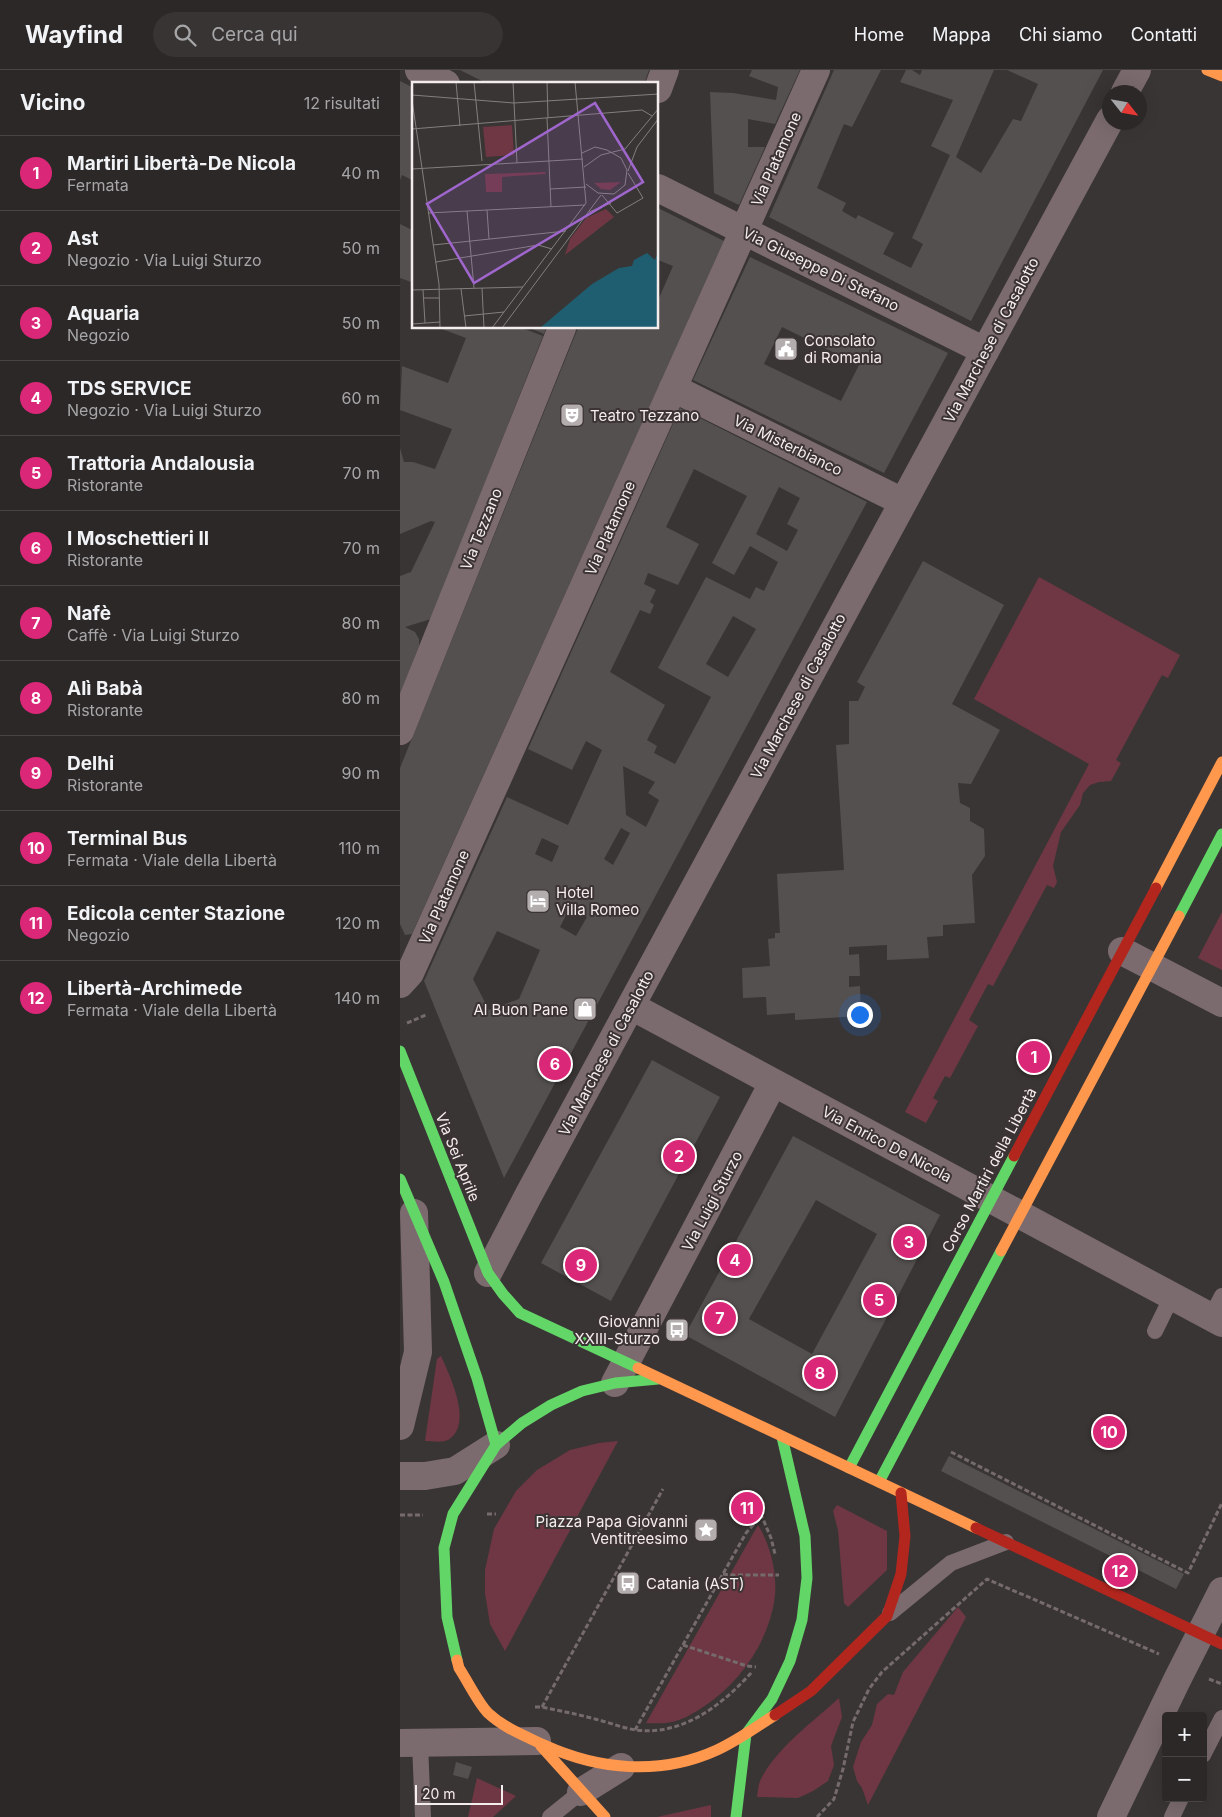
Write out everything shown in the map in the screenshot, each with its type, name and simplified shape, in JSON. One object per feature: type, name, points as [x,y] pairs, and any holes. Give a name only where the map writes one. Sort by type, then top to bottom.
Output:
[{"type":"main road","points":[[1207,70],[1222,76]]},
{"type":"main road","name":"Corso Martiri della Libertà","points":[[849,1468],[1222,762]]},
{"type":"main road","points":[[879,1482],[1222,834]]},
{"type":"main road","name":"Via Sei Aprile","points":[[400,1051],[488,1273],[520,1313],[621,1373],[658,1379],[1211,1639]]},
{"type":"main road","points":[[400,1178],[444,1282],[477,1378],[496,1445]]},
{"type":"main road","points":[[658,1379],[621,1373],[551,1405],[522,1423],[496,1445],[453,1514],[444,1548],[447,1617],[459,1668],[486,1712],[510,1729],[562,1753],[591,1762],[621,1767],[654,1766],[687,1761],[718,1750],[746,1734],[811,1692],[887,1616],[901,1574],[905,1536],[901,1493]]},
{"type":"main road","points":[[736,1817],[746,1734],[772,1699],[790,1661],[802,1620],[807,1578],[805,1536],[782,1437]]},
{"type":"main road","points":[[537,1741],[604,1817]]},
{"type":"street","points":[[418,70],[442,82]]},
{"type":"street","points":[[659,86],[665,70]]},
{"type":"street","name":"Via Platamone","points":[[400,984],[410,972],[816,70]]},
{"type":"street","points":[[1128,85],[1137,70]]},
{"type":"street","name":"Via Marchese di Casalotto","points":[[488,1273],[1105,130]]},
{"type":"street","name":"Via Giuseppe Di Stefano","points":[[659,188],[985,350]]},
{"type":"street","name":"Via Tezzano","points":[[400,731],[562,329]]},
{"type":"street","name":"Via Misterbianco","points":[[673,388],[903,502]]},
{"type":"street","points":[[1122,952],[1222,1003]]},
{"type":"street","name":"Via Enrico De Nicola","points":[[631,1006],[773,1084],[1172,1296],[1218,1312]]},
{"type":"street","name":"Via Luigi Sturzo","points":[[621,1373],[773,1084]]},
{"type":"street","points":[[400,1426],[418,1352],[414,1213]]},
{"type":"street","points":[[400,1476],[425,1476],[455,1471],[496,1445]]},
{"type":"street","points":[[1112,1817],[1211,1639],[1222,1591]]},
{"type":"street","points":[[410,1743],[537,1741]]},
{"type":"street","points":[[581,1792],[621,1767]]},
{"type":"lane","points":[[1155,1330],[1172,1296]]},
{"type":"lane","points":[[887,1616],[951,1563],[1006,1542]]},
{"type":"lane","points":[[1207,1747],[1222,1718]]},
{"type":"lane","points":[[410,1743],[423,1817]]},
{"type":"lane","points":[[550,1817],[581,1792]]},
{"type":"lane","points":[[1172,1817],[1179,1802]]},
{"type":"path","points":[[400,1026],[426,1015]]},
{"type":"path","points":[[951,1452],[1188,1573],[1222,1503]]},
{"type":"path","points":[[663,1489],[542,1707],[635,1730],[675,1728],[700,1717],[721,1702],[756,1667],[759,1660]]},
{"type":"path","points":[[752,1493],[771,1538],[776,1556]]},
{"type":"path","points":[[635,1730],[746,1533],[762,1515]]},
{"type":"path","points":[[778,1566],[780,1584]]},
{"type":"path","points":[[723,1574],[730,1576],[780,1575]]},
{"type":"path","points":[[817,1817],[834,1799],[843,1769],[853,1722],[869,1689],[882,1672],[987,1579],[1162,1656]]},
{"type":"path","points":[[683,1645],[747,1666],[756,1667]]},
{"type":"shaded area","points":[[1039,577],[1180,655],[1168,678],[1162,675],[1116,760],[1121,763],[1111,781],[1090,785],[1083,793],[1080,805],[1061,832],[1053,866],[1057,882],[1054,888],[1047,885],[993,986],[988,984],[969,1020],[978,1026],[950,1078],[945,1076],[933,1098],[938,1101],[926,1123],[905,1112],[1089,764],[974,699]]},
{"type":"shaded area","points":[[1222,912],[1222,970],[1198,958]]},
{"type":"shaded area","points":[[441,1356],[450,1375],[458,1400],[459,1423],[456,1433],[448,1440],[440,1442],[425,1441],[437,1359]]},
{"type":"shaded area","points":[[618,1441],[505,1651],[490,1624],[485,1593],[485,1570],[494,1529],[516,1491],[537,1470],[570,1450],[599,1443]]},
{"type":"shaded area","points":[[837,1505],[887,1531],[887,1570],[848,1607],[844,1603],[838,1530],[833,1511]]},
{"type":"shaded area","points":[[758,1525],[772,1558],[775,1577],[775,1595],[772,1612],[767,1629],[759,1645],[740,1675],[700,1709],[676,1721],[646,1723]]},
{"type":"shaded area","points":[[958,1607],[966,1617],[868,1805],[853,1767],[861,1742],[872,1725],[877,1704],[888,1694],[894,1695],[903,1672]]},
{"type":"shaded area","points":[[839,1698],[842,1717],[831,1746],[834,1765],[828,1781],[798,1798],[757,1797],[760,1781],[775,1758],[795,1736]]},
{"type":"shaded area","points":[[477,1778],[516,1796],[493,1817],[468,1817]]},
{"type":"shaded area","points":[[711,1805],[711,1817],[657,1817]]},
{"type":"building","points":[[460,70],[649,70],[645,82],[484,82]]},
{"type":"building","points":[[752,70],[800,70],[775,124],[748,119],[748,147],[765,147],[739,205],[714,193],[710,92],[733,93],[776,100],[778,87],[749,76]]},
{"type":"building","points":[[834,70],[881,70],[852,127],[844,124],[817,188],[846,203],[842,211],[856,219],[858,215],[894,233],[883,254],[911,268],[923,244],[912,238],[950,155],[931,146],[953,100],[900,82],[906,70],[912,70],[920,75],[922,70],[994,70],[956,157],[981,173],[1013,119],[1021,121],[1038,84],[1007,70],[1103,70],[971,321],[769,217]]},
{"type":"building","points":[[400,81],[412,87],[412,180],[402,175],[400,180]]},
{"type":"building","points":[[659,208],[724,241],[412,934],[405,935],[400,924],[400,768],[578,329],[659,329],[659,298],[673,266],[659,260]]},
{"type":"building","points":[[400,224],[412,230],[412,282],[400,278]]},
{"type":"building","points":[[750,257],[948,353],[884,473],[693,380]],"holes":[[[782,327],[859,365],[841,401],[764,364]]]},
{"type":"building","points":[[442,329],[525,329],[543,336],[431,619],[405,627],[415,632],[419,639],[419,646],[400,695],[400,576],[411,572],[435,522],[431,521],[400,534],[400,448],[404,462],[413,462],[435,469],[452,429],[400,410],[402,366],[448,383],[466,338]]},
{"type":"building","points":[[532,329],[546,329],[544,334]]},
{"type":"building","points":[[680,408],[867,502],[504,1178],[424,981],[507,797],[568,825],[602,750],[586,741],[572,770],[528,749]],"holes":[[[694,469],[747,496],[712,563],[734,575],[750,546],[778,562],[764,591],[756,587],[750,599],[706,577],[658,668],[711,697],[675,764],[654,753],[657,746],[647,740],[665,705],[610,672],[640,610],[650,614],[654,605],[650,602],[656,590],[644,584],[648,573],[678,585],[699,544],[666,527]],[[779,487],[800,498],[787,524],[798,530],[787,551],[756,534]],[[733,616],[756,629],[728,677],[706,664]],[[623,766],[655,782],[648,793],[659,800],[646,827],[626,815]],[[621,828],[630,833],[613,865],[604,859]],[[542,838],[559,846],[552,862],[535,854]],[[569,909],[587,917],[576,936],[560,927]],[[497,931],[540,950],[519,999],[489,1010],[473,979]]]},
{"type":"building","points":[[923,561],[1004,605],[952,704],[1000,730],[971,784],[958,783],[960,803],[970,808],[970,821],[984,829],[985,856],[972,875],[975,923],[943,925],[943,936],[927,937],[929,958],[887,960],[887,945],[849,947],[849,955],[859,954],[860,976],[849,976],[849,987],[860,986],[861,1016],[795,1020],[795,1013],[767,1015],[766,997],[743,998],[742,968],[770,966],[768,939],[775,938],[775,933],[780,933],[777,874],[844,870],[836,745],[849,744],[849,701],[858,701],[865,687],[857,682]]},
{"type":"building","points":[[652,1060],[720,1097],[611,1301],[541,1263]]},
{"type":"building","points":[[793,1136],[940,1215],[835,1417],[685,1335]],"holes":[[[816,1200],[877,1234],[812,1354],[749,1319]]]},
{"type":"building","points":[[949,1456],[1184,1574],[1176,1589],[941,1471]]},
{"type":"building","points":[[744,1500],[755,1507],[750,1516],[738,1509]]},
{"type":"building","points":[[456,1762],[472,1767],[468,1779],[453,1775]]},
{"type":"traffic: fast","points":[[1179,916],[1222,834]]},
{"type":"traffic: fast","points":[[400,1051],[488,1273],[503,1294],[520,1313],[638,1368]]},
{"type":"traffic: fast","points":[[849,1468],[1014,1156]]},
{"type":"traffic: fast","points":[[400,1179],[444,1282],[477,1378],[496,1445]]},
{"type":"traffic: fast","points":[[879,1482],[1001,1251]]},
{"type":"traffic: fast","points":[[457,1660],[447,1617],[444,1548],[453,1514],[496,1445],[522,1423],[551,1405],[582,1391],[615,1383],[658,1379]]},
{"type":"traffic: fast","points":[[736,1817],[746,1734],[772,1699],[790,1661],[802,1620],[807,1578],[805,1536],[782,1437]]},
{"type":"traffic: slow","points":[[1207,70],[1222,76]]},
{"type":"traffic: slow","points":[[1156,888],[1222,762]]},
{"type":"traffic: slow","points":[[1001,1251],[1179,916]]},
{"type":"traffic: slow","points":[[638,1368],[976,1528]]},
{"type":"traffic: slow","points":[[457,1660],[459,1668],[480,1703],[488,1713],[501,1723],[544,1745],[586,1760],[608,1764],[630,1767],[652,1766],[674,1764],[695,1758],[732,1742],[775,1715]]},
{"type":"traffic: slow","points":[[541,1746],[605,1817]]},
{"type":"traffic: jam","points":[[1014,1156],[1156,888]]},
{"type":"traffic: jam","points":[[775,1715],[811,1691],[887,1616],[901,1574],[905,1536],[901,1493]]},
{"type":"traffic: jam","points":[[976,1528],[1222,1644]]},
{"type":"place","name":"Consolato di Romania","points":[[786,349]]},
{"type":"place","name":"Teatro Tezzano","points":[[572,415]]},
{"type":"place","name":"Hotel Villa Romeo","points":[[538,901]]},
{"type":"place","name":"Al Buon Pane","points":[[585,1009]]},
{"type":"place","name":"Martiri Libertà-De Nicola","points":[[1034,1057]]},
{"type":"place","name":"I Moschettieri II","points":[[555,1064]]},
{"type":"place","name":"Ast","points":[[679,1156]]},
{"type":"place","name":"Aquaria","points":[[909,1242]]},
{"type":"place","name":"TDS SERVICE","points":[[735,1260]]},
{"type":"place","name":"Delhi","points":[[581,1265]]},
{"type":"place","name":"Trattoria Andalousia","points":[[879,1300]]},
{"type":"place","name":"Nafè","points":[[720,1318]]},
{"type":"place","name":"Giovanni XXIII-Sturzo","points":[[677,1330]]},
{"type":"place","name":"Alì Babà","points":[[820,1373]]},
{"type":"place","name":"Terminal Bus","points":[[1109,1432]]},
{"type":"place","name":"Edicola center Stazione","points":[[747,1508]]},
{"type":"place","name":"Piazza Papa Giovanni Ventitreesimo","points":[[706,1530]]},
{"type":"place","name":"Libertà-Archimede","points":[[1120,1571]]},
{"type":"place","name":"Catania (AST)","points":[[628,1583]]}]
